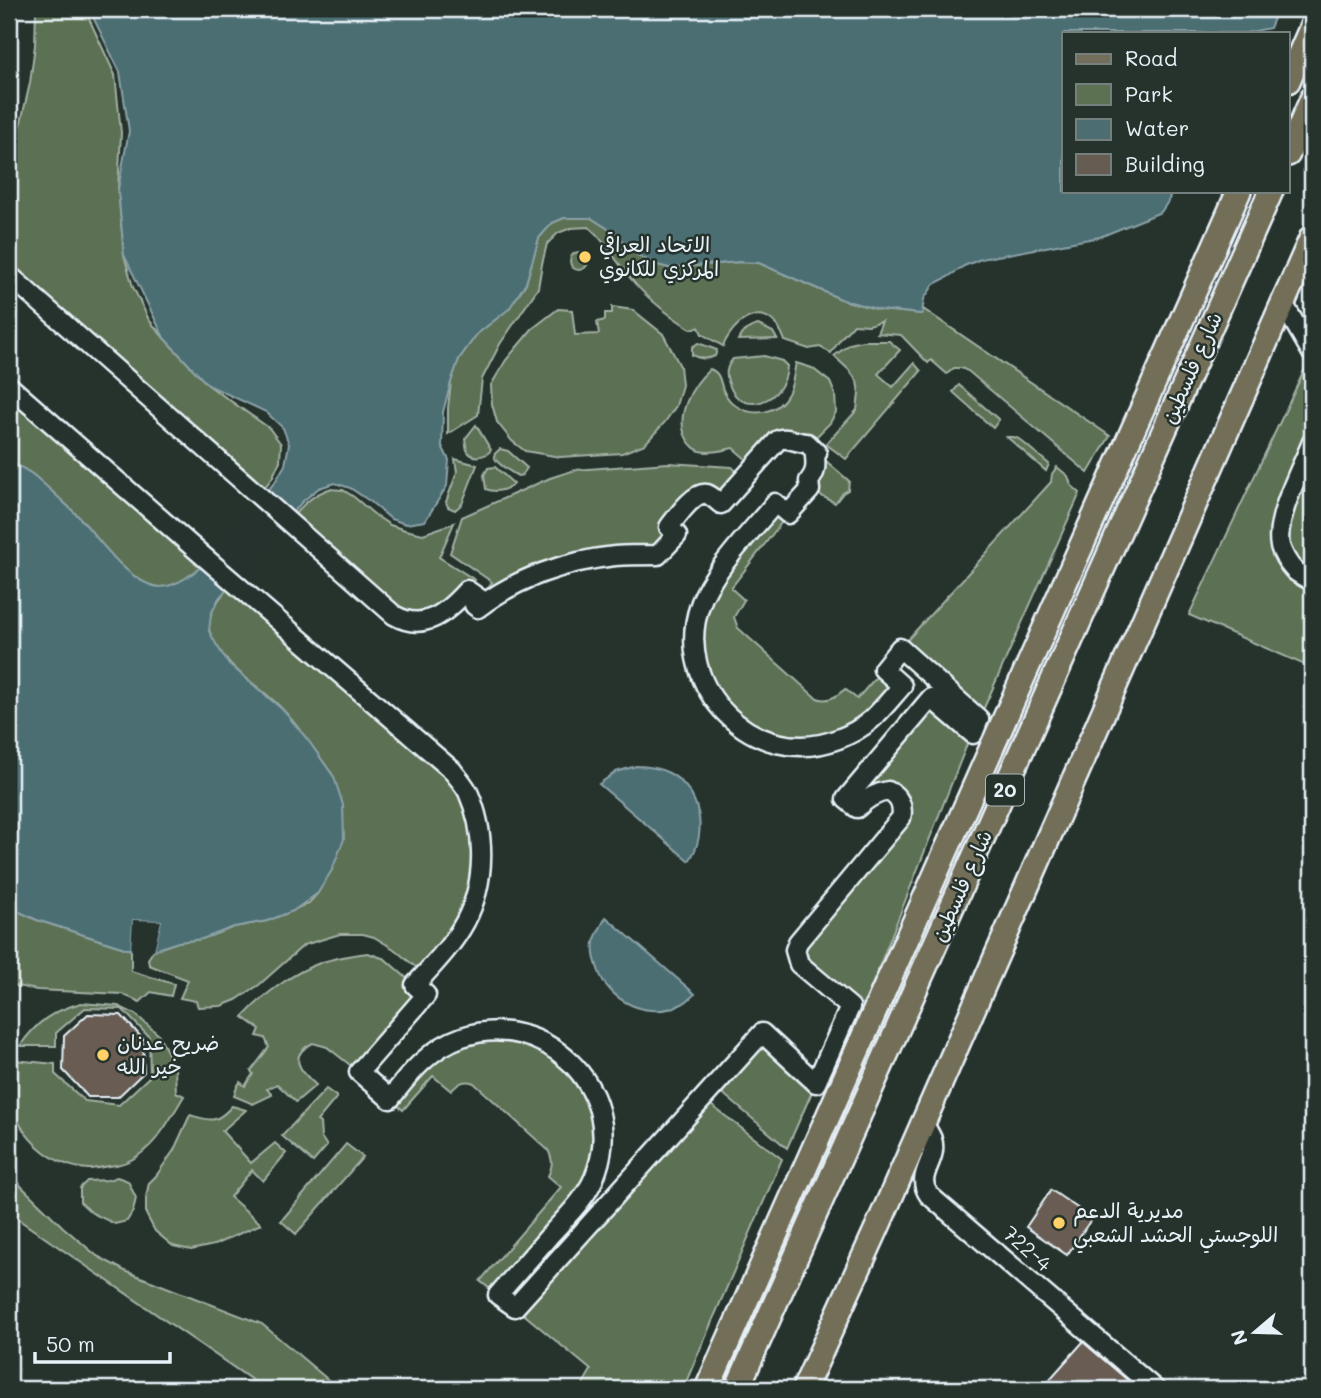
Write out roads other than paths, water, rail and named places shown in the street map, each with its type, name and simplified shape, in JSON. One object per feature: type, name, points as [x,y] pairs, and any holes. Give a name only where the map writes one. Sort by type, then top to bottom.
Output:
[{"type":"main road","points":[[1290,76],[1312,26]]},
{"type":"main road","points":[[1290,149],[1312,99]]},
{"type":"main road","points":[[707,1389],[1239,192]]},
{"type":"main road","name":"شارع فلسطين","points":[[737,1389],[1271,192]]},
{"type":"main road","points":[[804,1389],[1312,237]]},
{"type":"main road","points":[[862,1039],[882,1022],[907,1009]]},
{"type":"main road","points":[[844,1080],[850,1136]]},
{"type":"street","points":[[9,275],[254,493],[401,619],[417,621],[437,618],[467,590],[480,599],[474,605],[478,608],[515,586],[548,571],[595,559],[658,555],[677,535],[669,527],[693,499],[703,494],[709,495],[721,504],[778,440],[783,438],[807,443],[817,453],[814,456],[815,470],[809,481],[810,491],[788,514],[775,503],[712,580],[700,605],[695,633],[698,666],[717,705],[737,724],[762,739],[778,744],[810,746],[840,739],[872,720],[902,686],[883,669],[900,648],[979,719],[973,734],[931,698],[846,799],[857,808],[874,794],[888,791],[898,798],[903,812],[901,818],[797,942],[795,950],[799,964],[850,1007],[817,1083],[761,1032],[514,1307],[498,1295],[584,1196],[597,1170],[603,1141],[602,1127],[595,1100],[581,1072],[570,1060],[548,1045],[522,1034],[505,1031],[462,1037],[437,1049],[416,1067],[390,1098],[359,1072],[426,995],[415,985],[449,946],[466,920],[479,884],[481,851],[477,818],[467,790],[452,770],[9,386]]},
{"type":"street","points":[[1283,303],[1312,353]]},
{"type":"street","points":[[1312,442],[1285,508],[1280,545],[1295,571],[1312,581]]},
{"type":"street","name":"722-4","points":[[923,1123],[933,1140],[932,1154],[922,1182],[929,1195],[1155,1389]]},
{"type":"water","points":[[89,9],[1278,9],[1270,28],[1251,32],[1062,32],[1062,192],[1171,192],[1169,200],[1161,212],[1100,237],[981,259],[964,266],[934,284],[924,299],[922,314],[880,310],[843,300],[759,263],[739,262],[669,268],[654,264],[634,253],[615,233],[591,218],[564,218],[552,223],[539,238],[526,283],[509,309],[477,334],[459,359],[443,412],[442,446],[449,460],[447,486],[425,521],[406,524],[391,519],[350,488],[335,483],[319,488],[302,502],[219,598],[211,614],[209,631],[228,663],[283,710],[334,777],[343,805],[344,839],[332,870],[318,893],[293,911],[267,921],[234,927],[202,939],[178,942],[154,950],[161,921],[133,920],[131,950],[37,920],[9,906],[9,461],[32,474],[76,514],[125,569],[136,578],[160,587],[179,582],[207,562],[275,482],[285,465],[289,444],[283,428],[266,412],[208,385],[164,338],[124,255],[118,189],[129,131],[120,72]]},
{"type":"water","points":[[636,766],[669,773],[680,780],[694,800],[700,825],[699,838],[689,861],[599,784],[616,772]]},
{"type":"water","points":[[606,917],[695,994],[682,1004],[657,1010],[632,1005],[611,991],[603,981],[593,949],[596,936]]},
{"type":"place","name":"الاتحاد العراقي المركزي للكانوي","points":[[585,257]]},
{"type":"place","name":"ضريح عدنان خير الله","points":[[103,1055]]},
{"type":"place","name":"مديرية الدعم اللوجستي الحشد الشعبي","points":[[1059,1223]]}]
